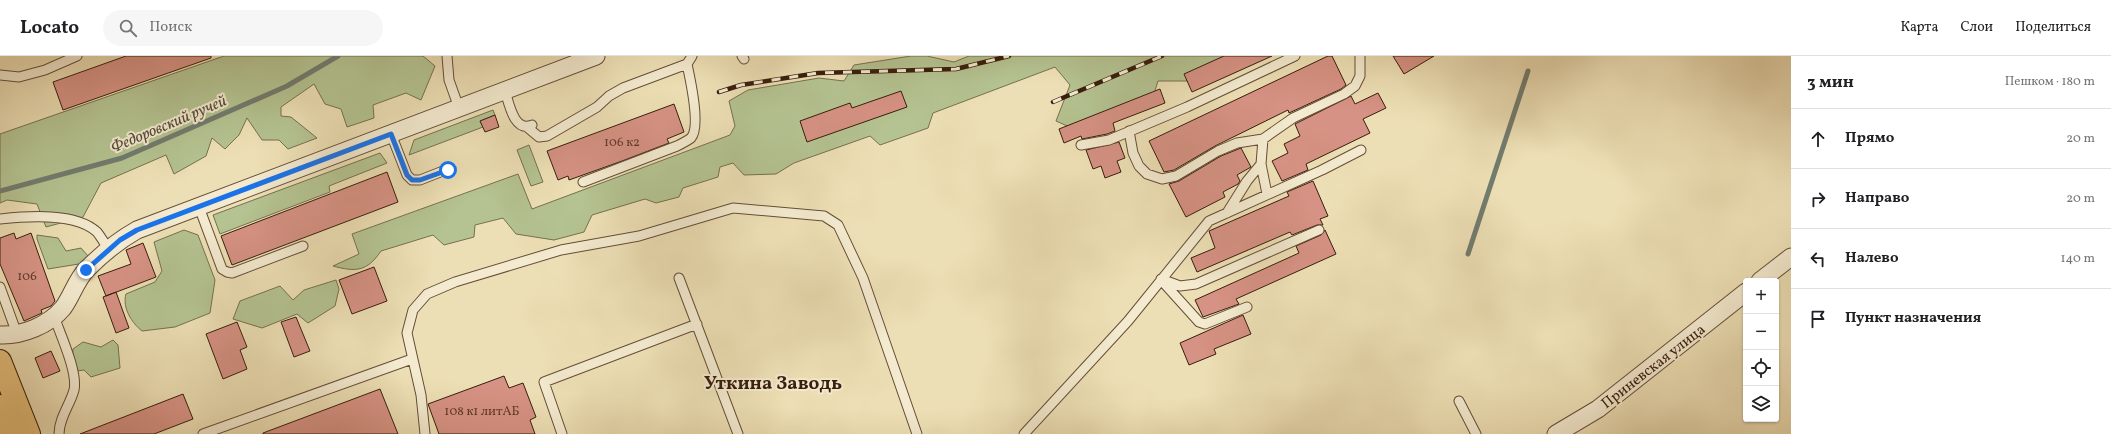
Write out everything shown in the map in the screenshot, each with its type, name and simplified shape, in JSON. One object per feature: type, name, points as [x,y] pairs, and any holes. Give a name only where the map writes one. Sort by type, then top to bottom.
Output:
[{"type":"main road","points":[[0,361],[29,434]]},
{"type":"main road","points":[[0,406],[11,434]]},
{"type":"street","points":[[0,335],[17,334],[37,327],[54,316],[62,308],[86,270],[120,240],[137,230],[596,56]]},
{"type":"street","points":[[1764,278],[1791,257]]},
{"type":"street","name":"Приневская улица","points":[[1556,434],[1598,409],[1743,294]]},
{"type":"lane","points":[[0,75],[19,77],[45,70],[77,56]]},
{"type":"lane","points":[[447,56],[449,80],[459,108]]},
{"type":"lane","points":[[1081,145],[1109,140],[1187,107],[1295,56]]},
{"type":"lane","points":[[1129,131],[1133,153],[1139,166],[1147,174],[1162,178],[1176,176],[1218,151],[1237,143],[1263,139],[1293,118],[1344,94],[1355,86],[1360,76],[1360,56]]},
{"type":"lane","points":[[505,91],[517,122],[521,126],[530,126],[539,137],[547,136],[597,107],[609,96],[623,88],[690,60],[695,102],[694,131],[691,137],[677,146],[583,182]]},
{"type":"lane","points":[[391,134],[407,175],[412,180],[420,180],[448,170]]},
{"type":"lane","points":[[1263,139],[1262,164],[1267,194]]},
{"type":"lane","points":[[1024,434],[1128,321],[1209,221],[1360,150]]},
{"type":"lane","points":[[1227,212],[1247,181],[1262,164]]},
{"type":"lane","points":[[199,206],[222,268],[227,272],[232,273],[303,246]]},
{"type":"lane","points":[[425,434],[421,395],[412,359],[408,333],[413,310],[428,294],[455,282],[561,250],[639,236],[734,208],[824,216],[838,225],[863,278],[917,434]]},
{"type":"lane","points":[[0,219],[34,215],[82,222],[97,232],[108,250]]},
{"type":"lane","points":[[1161,280],[1180,286],[1196,284],[1319,230]]},
{"type":"lane","points":[[679,278],[738,434]]},
{"type":"lane","points":[[1161,280],[1199,322],[1205,324],[1247,308]]},
{"type":"lane","points":[[0,287],[17,334]]},
{"type":"lane","points":[[54,316],[74,376],[74,389],[62,420],[59,434]]},
{"type":"lane","points":[[562,434],[544,382],[697,324]]},
{"type":"lane","points":[[203,434],[412,359]]},
{"type":"lane","points":[[1459,401],[1476,434]]},
{"type":"green space","points":[[224,56],[423,56],[435,66],[421,100],[406,93],[373,105],[374,118],[347,127],[341,109],[325,104],[314,84],[281,107],[281,116],[291,117],[317,138],[288,149],[279,140],[262,140],[247,118],[239,135],[225,149],[212,138],[206,156],[174,174],[166,155],[101,183],[83,217],[46,227],[37,204],[7,200],[0,203],[0,134]]},
{"type":"green space","points":[[911,56],[927,56],[954,62],[969,56],[1248,56],[1197,81],[1158,81],[1154,94],[1085,134],[1056,121],[1070,85],[1055,67],[933,113],[928,128],[880,145],[870,136],[794,163],[776,174],[744,175],[733,163],[720,167],[718,177],[683,188],[679,197],[656,203],[645,199],[592,215],[584,232],[554,240],[516,234],[503,218],[475,225],[474,237],[444,245],[433,235],[381,251],[371,263],[360,269],[348,269],[333,266],[359,254],[352,234],[518,174],[532,209],[730,135],[735,126],[729,101],[748,90],[819,78],[844,81],[854,65]]},
{"type":"green space","points":[[493,110],[495,115],[480,121],[483,127],[409,155],[414,140]]},
{"type":"green space","points":[[529,145],[543,182],[531,186],[517,150]]},
{"type":"green space","points":[[380,153],[387,163],[329,186],[330,192],[220,234],[213,215]]},
{"type":"green space","points":[[184,230],[198,235],[215,280],[210,313],[175,327],[142,331],[129,315],[125,305],[126,294],[155,282],[162,271],[154,242]]},
{"type":"green space","points":[[37,235],[58,238],[66,251],[81,248],[88,256],[85,263],[48,269],[37,239]]},
{"type":"green space","points":[[336,280],[339,289],[335,306],[308,323],[297,314],[262,328],[233,319],[240,301],[280,286],[293,300],[304,290]]},
{"type":"green space","points":[[113,340],[118,345],[120,368],[91,377],[84,370],[77,371],[72,361],[73,349],[83,342],[101,347]]},
{"type":"building","points":[[126,56],[211,56],[211,58],[63,110],[53,82]]},
{"type":"building","points":[[1224,56],[1272,56],[1192,92],[1184,74]]},
{"type":"building","points":[[1328,56],[1332,56],[1346,85],[1341,89],[1289,113],[1288,110],[1215,146],[1174,170],[1164,172],[1149,141]]},
{"type":"building","points":[[1393,56],[1434,56],[1404,74]]},
{"type":"building","points":[[1160,89],[1165,103],[1113,123],[1115,131],[1082,139],[1081,136],[1064,143],[1059,129]]},
{"type":"building","points":[[901,91],[907,107],[807,142],[800,121],[850,103],[852,108]]},
{"type":"building","points":[[1378,93],[1386,108],[1363,119],[1370,133],[1306,164],[1308,170],[1282,181],[1272,161],[1288,153],[1284,144],[1300,136],[1295,124],[1351,96],[1355,104]]},
{"type":"building","points":[[674,104],[684,132],[667,139],[669,143],[569,180],[568,176],[558,180],[547,151]]},
{"type":"building","points":[[495,115],[499,127],[485,132],[480,121]]},
{"type":"building","points":[[1119,142],[1125,158],[1117,161],[1121,172],[1105,178],[1101,166],[1093,169],[1086,150]]},
{"type":"building","points":[[1241,148],[1251,167],[1237,175],[1240,181],[1238,184],[1223,192],[1225,197],[1186,217],[1169,184],[1179,181],[1221,156]]},
{"type":"building","points":[[387,172],[398,202],[232,265],[221,236]]},
{"type":"building","points":[[1313,181],[1328,216],[1320,219],[1323,225],[1317,225],[1292,235],[1290,232],[1197,272],[1191,258],[1215,248],[1209,231],[1289,196],[1287,192]]},
{"type":"building","points":[[1325,230],[1336,254],[1236,299],[1239,304],[1203,317],[1195,300],[1299,253],[1296,246],[1321,235]]},
{"type":"building","points":[[14,233],[16,239],[31,233],[55,301],[51,306],[41,310],[42,313],[24,321],[0,264],[0,238]]},
{"type":"building","points":[[143,243],[156,277],[106,296],[98,276],[131,264],[126,250]]},
{"type":"building","points":[[374,267],[387,301],[352,314],[339,280]]},
{"type":"building","points":[[116,292],[129,328],[116,333],[103,297]]},
{"type":"building","points":[[1243,315],[1251,334],[1214,349],[1216,354],[1189,365],[1180,343]]},
{"type":"building","points":[[296,317],[310,351],[294,357],[281,322]]},
{"type":"building","points":[[237,322],[247,347],[240,350],[247,369],[223,379],[206,334]]},
{"type":"building","points":[[51,351],[60,371],[43,378],[35,358]]},
{"type":"building","points":[[504,376],[509,388],[523,383],[536,417],[530,420],[535,434],[439,434],[428,404]]},
{"type":"building","points":[[380,389],[398,434],[263,434],[263,433]]},
{"type":"building","points":[[183,394],[193,419],[154,434],[80,434]]},
{"type":"waterway","name":"Федоровский ручей","points":[[0,191],[122,158],[287,86],[338,56]]},
{"type":"waterway","points":[[1468,254],[1528,71]]},
{"type":"railway","points":[[719,92],[741,85],[818,73],[956,69],[1009,56]]},
{"type":"railway","points":[[1053,102],[1162,56]]},
{"type":"district","name":"Уткина Заводь","points":[[773,382]]},
{"type":"route","points":[[86,270],[120,240],[137,230],[391,134],[407,175],[412,180],[420,180],[448,170]]}]
